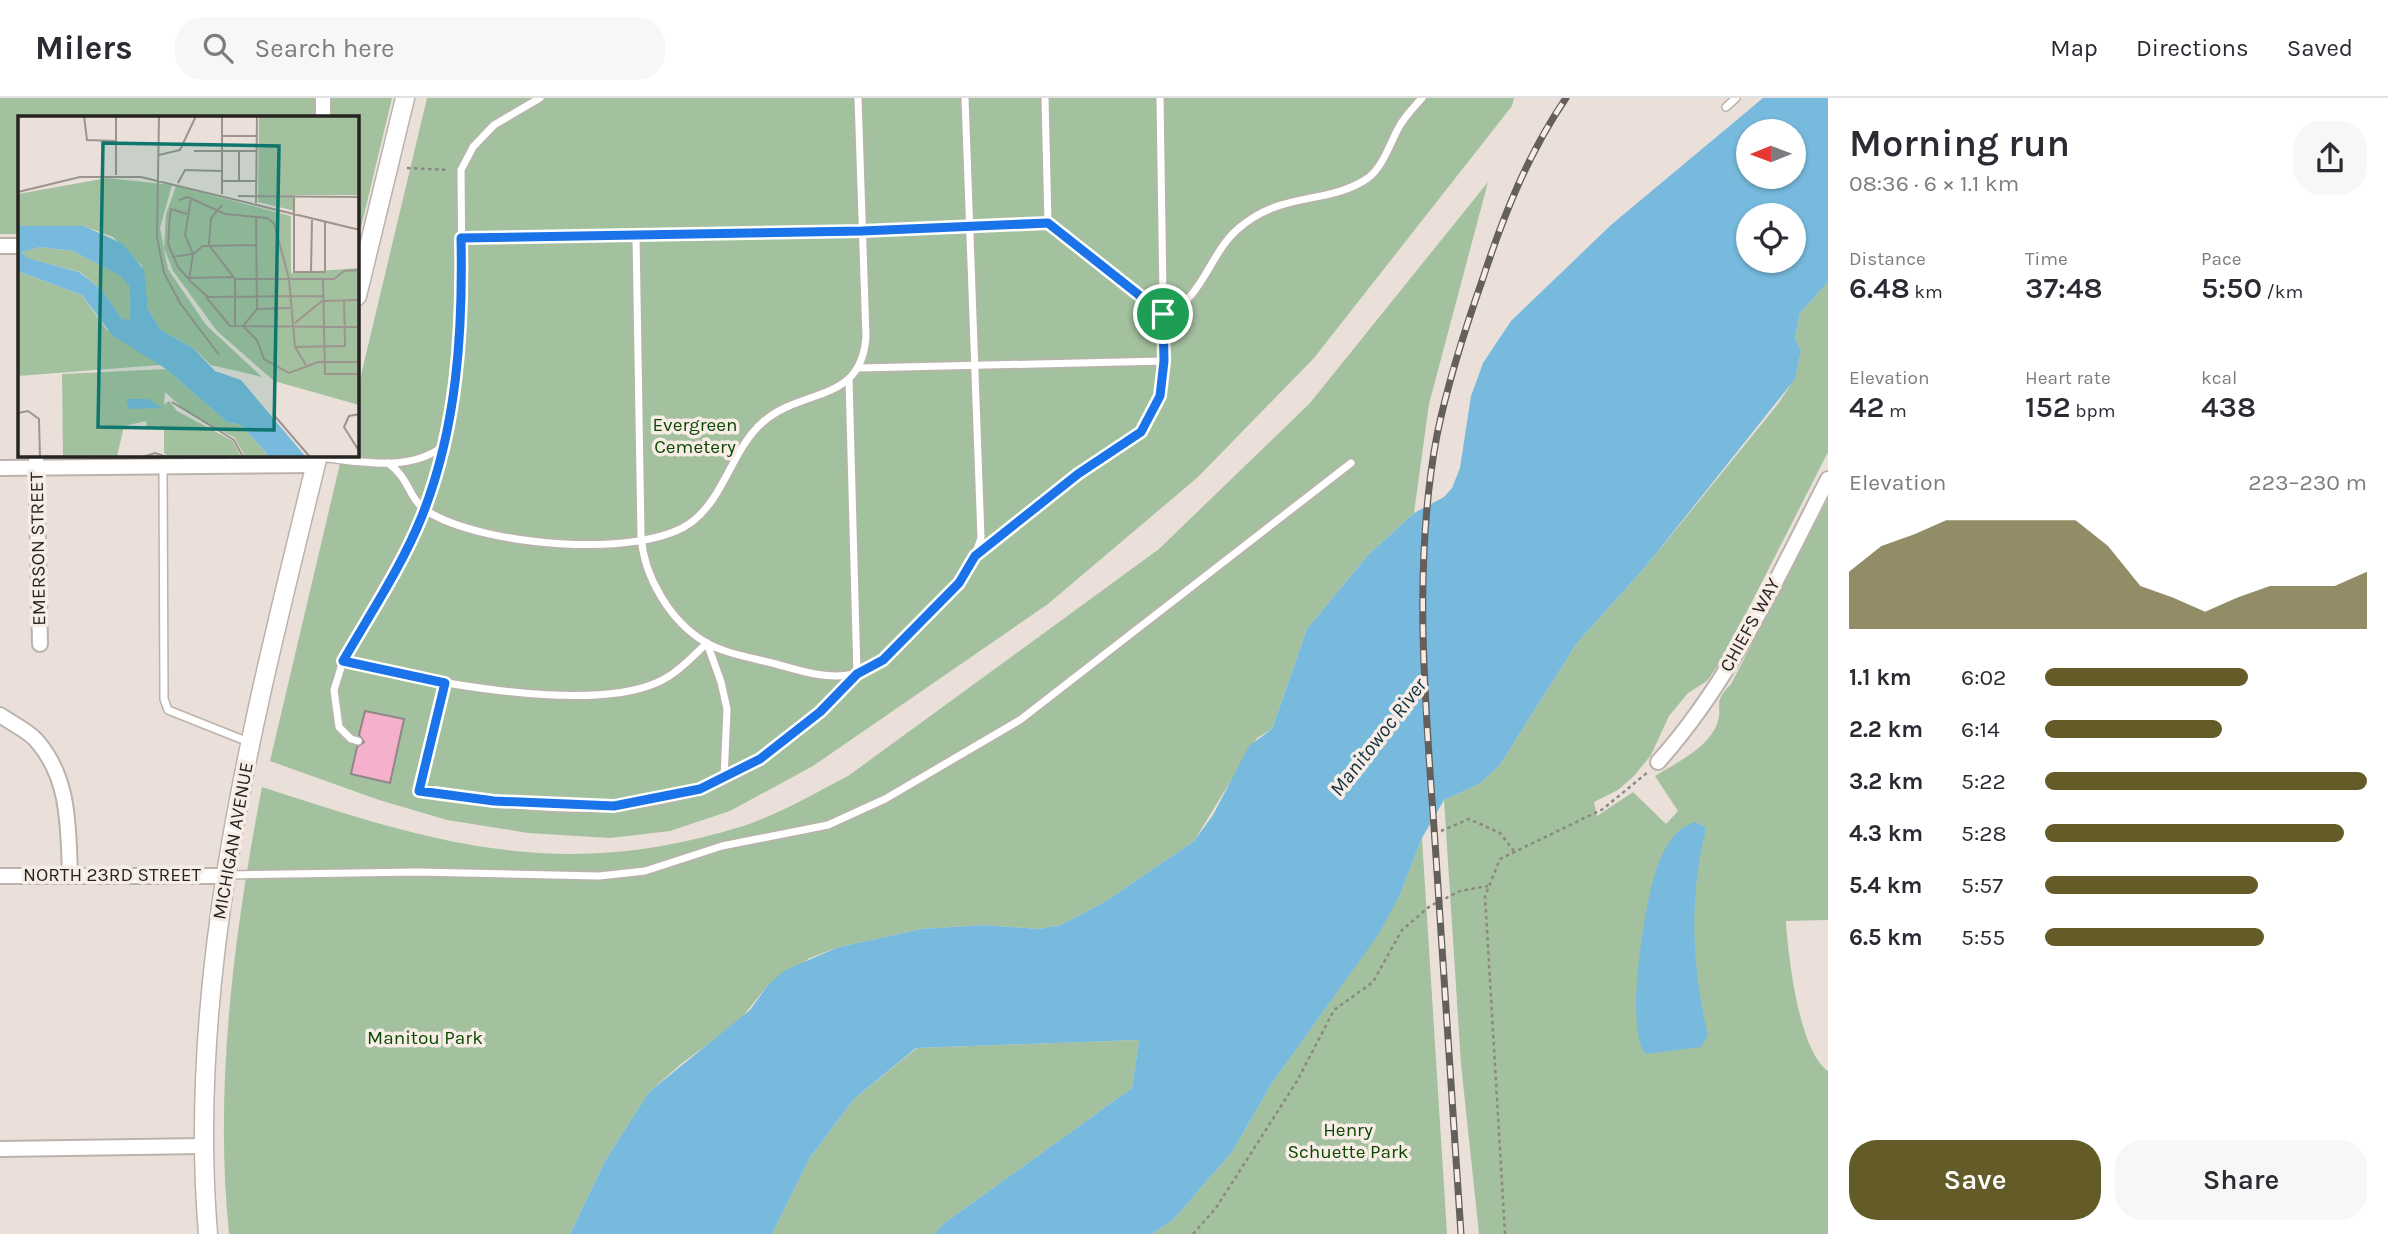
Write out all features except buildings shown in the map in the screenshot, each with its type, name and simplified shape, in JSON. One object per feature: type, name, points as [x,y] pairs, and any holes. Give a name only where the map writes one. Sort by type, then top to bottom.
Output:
[{"type":"street","points":[[323,98],[323,116]]},
{"type":"street","points":[[359,279],[363,244],[405,98]]},
{"type":"street","points":[[0,246],[18,246]]},
{"type":"street","points":[[0,468],[36,461],[163,466],[231,460],[317,459]]},
{"type":"street","name":"MICHIGAN AVENUE","points":[[208,1234],[203,1146],[207,1033],[225,876],[251,743],[317,459]]},
{"type":"street","name":"EMERSON STREET","points":[[36,461],[40,644]]},
{"type":"street","name":"CHIEFS WAY","points":[[1658,762],[1684,733],[1728,666],[1828,479]]},
{"type":"street","points":[[0,715],[35,738],[57,770],[68,807],[69,874]]},
{"type":"street","name":"NORTH 23RD STREET","points":[[0,876],[225,876]]},
{"type":"street","points":[[0,1149],[203,1146]]},
{"type":"lane","points":[[358,741],[345,734],[335,715],[334,690],[343,661],[372,612],[424,510],[443,447],[458,368],[461,170],[473,147],[494,125],[540,98]]},
{"type":"lane","points":[[388,463],[405,478],[424,510],[468,531],[558,542],[642,542],[679,530],[705,510],[743,447],[764,421],[849,379],[860,368],[866,337],[858,98]]},
{"type":"lane","points":[[445,683],[419,791],[494,801],[614,806],[676,796],[724,779],[790,738],[857,674],[883,660],[959,583],[975,556],[981,538],[982,516],[965,98]]},
{"type":"lane","points":[[1045,98],[1048,223]]},
{"type":"lane","points":[[975,556],[1078,474],[1141,432],[1160,396],[1164,361],[1160,98]]},
{"type":"lane","points":[[1163,314],[1180,308],[1189,300],[1226,242],[1252,218],[1283,202],[1345,189],[1371,176],[1398,129],[1422,98]]},
{"type":"lane","points":[[1726,107],[1736,98]]},
{"type":"lane","points":[[461,238],[862,231],[1048,223],[1163,314]]},
{"type":"lane","points":[[636,235],[642,542],[645,564],[660,594],[682,622],[707,643],[820,676],[857,674]]},
{"type":"lane","points":[[860,368],[1164,361]]},
{"type":"lane","points":[[849,379],[857,674]]},
{"type":"lane","points":[[317,459],[388,463],[418,460],[443,447]]},
{"type":"lane","points":[[225,876],[416,872],[599,876],[645,871],[722,846],[828,825],[885,799],[1020,720],[1350,463]]},
{"type":"lane","points":[[163,466],[164,699],[168,710],[251,743]]},
{"type":"lane","points":[[343,661],[445,683],[568,694],[636,689],[669,677],[707,643]]},
{"type":"lane","points":[[707,643],[726,696],[724,779]]},
{"type":"path","points":[[407,168],[461,170]]},
{"type":"path","points":[[1505,1234],[1485,896],[1500,859],[1603,809],[1637,784],[1658,762]]},
{"type":"path","points":[[1441,831],[1469,819],[1500,833],[1514,851]]},
{"type":"path","points":[[1193,1234],[1216,1208],[1297,1081],[1334,1010],[1373,982],[1402,930],[1430,906],[1460,891],[1489,886]]},
{"type":"green space","points":[[0,98],[392,98],[359,228],[359,116],[18,116],[18,234],[0,234]]},
{"type":"green space","name":"Evergreen Cemetery","points":[[427,98],[1514,98],[1512,106],[1314,358],[1198,477],[1048,604],[813,766],[730,811],[670,831],[610,838],[528,833],[447,820],[379,800],[270,761],[342,457],[359,457],[359,384]]},
{"type":"green space","name":"Manitou Park","points":[[1488,182],[1429,404],[1414,513],[1368,555],[1307,629],[1272,729],[1257,738],[1194,841],[1106,901],[1061,925],[1039,929],[984,925],[921,929],[839,947],[810,958],[768,985],[739,1021],[681,1064],[649,1092],[605,1161],[570,1234],[229,1234],[224,1122],[229,1010],[243,898],[262,787],[323,807],[438,838],[550,854],[608,853],[669,845],[733,829],[792,806],[848,776],[1159,549],[1310,403]]},
{"type":"green space","points":[[1828,282],[1828,452],[1725,655],[1707,681],[1688,693],[1669,716],[1651,755],[1634,776],[1618,790],[1594,802],[1597,816],[1633,792],[1666,824],[1678,811],[1655,776],[1699,748],[1713,733],[1719,718],[1721,696],[1731,684],[1828,499],[1828,920],[1786,921],[1789,956],[1802,1024],[1809,1044],[1828,1071],[1828,1234],[1479,1234],[1461,1064],[1444,800],[1479,784],[1499,766],[1577,643],[1647,565],[1778,404],[1795,378],[1801,351],[1795,338],[1800,313]]},
{"type":"green space","name":"Henry Schuette Park","points":[[1422,838],[1447,1234],[1152,1234],[1174,1219],[1232,1152],[1272,1083],[1349,975],[1399,897]]},
{"type":"green space","points":[[1139,1040],[1132,1088],[943,1224],[934,1234],[772,1234],[809,1159],[854,1099],[917,1048]]},
{"type":"water","name":"Manitowoc River","points":[[1763,98],[1828,98],[1828,282],[1800,313],[1795,338],[1801,351],[1795,379],[1647,565],[1577,643],[1499,766],[1479,784],[1444,800],[1422,838],[1399,897],[1378,935],[1272,1083],[1232,1152],[1174,1219],[1152,1234],[934,1234],[943,1224],[1132,1088],[1139,1040],[916,1048],[854,1099],[809,1159],[772,1234],[570,1234],[605,1161],[649,1092],[750,1010],[768,985],[785,970],[839,947],[921,929],[984,925],[1039,929],[1061,925],[1106,901],[1194,841],[1213,815],[1249,746],[1272,729],[1307,629],[1368,555],[1414,513],[1444,497],[1452,488],[1460,468],[1471,396],[1483,363],[1511,321],[1611,225],[1736,121],[1736,189],[1806,189],[1806,119],[1738,119]]},
{"type":"water","points":[[1695,822],[1705,827],[1696,883],[1694,934],[1708,1035],[1701,1047],[1646,1054],[1639,1041],[1637,991],[1643,928],[1649,899],[1654,876],[1666,848],[1678,832]]},
{"type":"railway","points":[[1461,1234],[1423,653],[1424,543],[1437,435],[1463,336],[1508,208],[1540,141],[1566,98]]},
{"type":"route","points":[[1048,223],[1163,314],[1164,361],[1160,396],[1141,432],[1125,446],[1078,474],[975,556],[959,583],[883,660],[857,674],[790,738],[724,779],[676,796],[614,806],[578,807],[494,801],[419,791],[445,683],[397,675],[343,661],[411,538],[422,514],[446,438],[458,368],[461,238],[862,231],[1048,223]]}]
